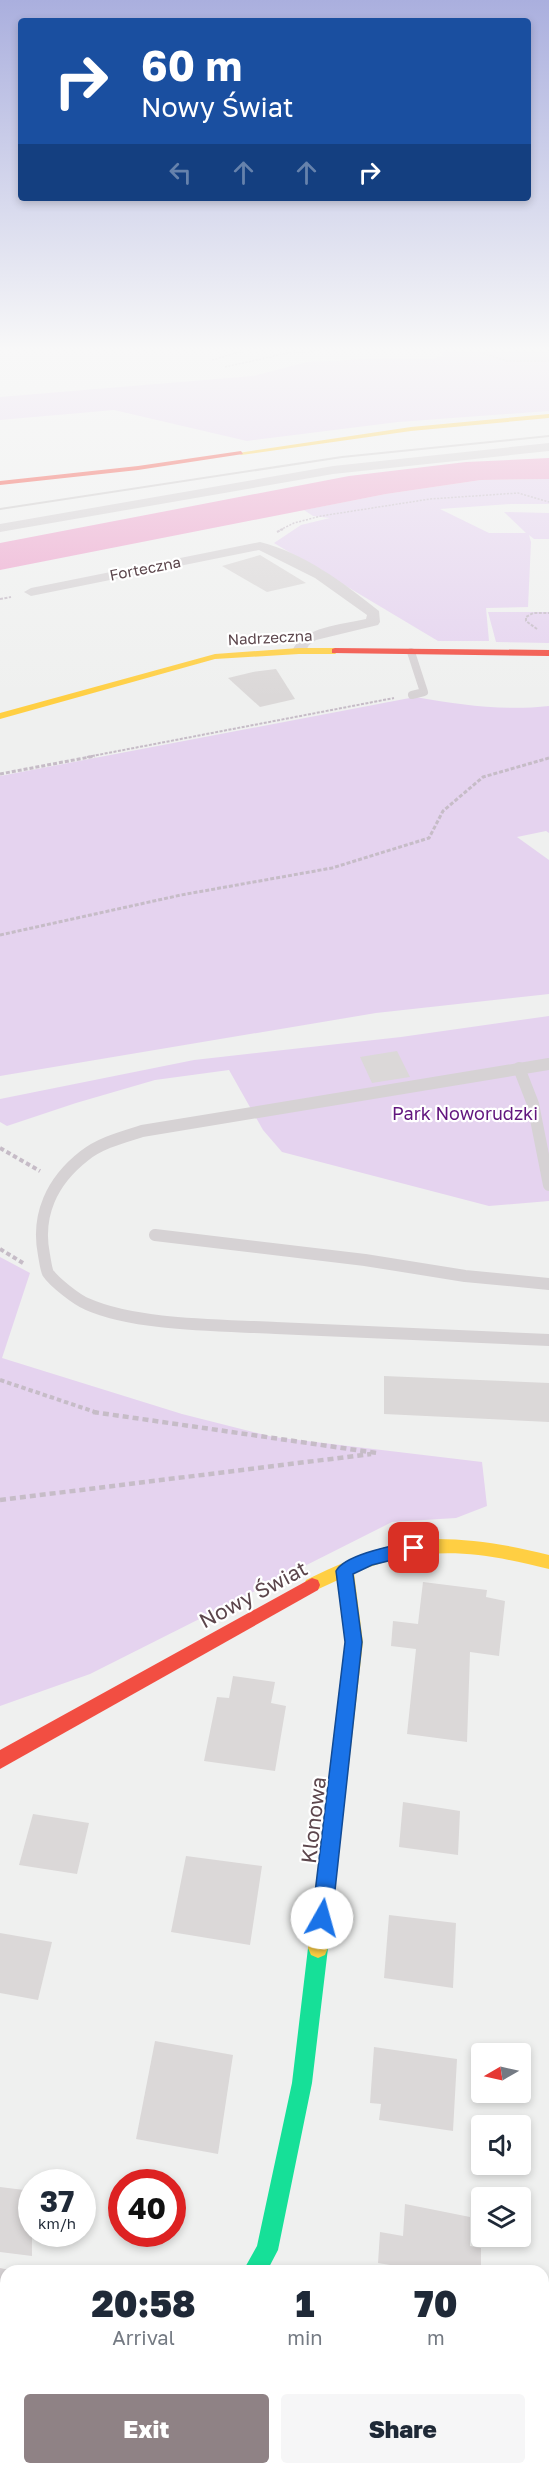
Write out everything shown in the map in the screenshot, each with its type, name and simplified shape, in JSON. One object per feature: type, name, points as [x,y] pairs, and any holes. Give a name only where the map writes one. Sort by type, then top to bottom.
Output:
[{"type":"street","points":[[0,483],[88,475],[147,466]]},
{"type":"street","points":[[0,528],[333,470],[366,466]]},
{"type":"street","points":[[260,546],[281,553],[355,598],[374,614],[374,622],[311,637],[303,643],[299,651]]},
{"type":"street","name":"Forteczna","points":[[31,592],[260,546]]},
{"type":"street","name":"Nadrzeczna","points":[[0,716],[215,657],[299,651],[549,653]]},
{"type":"street","name":"Nowy Świat","points":[[0,1760],[284,1600],[368,1559],[414,1548],[485,1552],[532,1557],[549,1562]]},
{"type":"street","name":"Klonowa","points":[[258,2265],[267,2250],[302,2083],[354,1642],[345,1571]]},
{"type":"lane","points":[[411,652],[424,692],[412,695]]},
{"type":"lane","points":[[549,1064],[142,1131],[118,1138],[86,1154],[69,1169],[59,1182],[50,1195],[43,1216],[42,1238],[48,1273],[67,1291],[86,1304],[124,1316],[215,1325],[549,1340]]},
{"type":"lane","points":[[519,1068],[533,1104],[545,1150],[549,1185]]},
{"type":"lane","points":[[155,1235],[365,1260],[465,1276],[549,1284]]},
{"type":"path","points":[[260,546],[285,525],[318,516],[392,504],[521,493],[549,502]]},
{"type":"path","points":[[544,632],[525,621],[526,616],[533,613],[549,613]]},
{"type":"path","points":[[0,774],[412,695]]},
{"type":"path","points":[[0,935],[181,895],[332,868],[429,838],[443,811],[483,777],[549,758]]},
{"type":"path","points":[[0,1148],[59,1182]]},
{"type":"path","points":[[0,1380],[97,1413],[377,1453],[0,1500]]},
{"type":"green space","points":[[549,479],[549,504],[440,509],[489,533],[526,533],[504,512],[549,513],[549,539],[534,539],[529,535],[531,542],[528,607],[486,608],[489,641],[438,641],[274,543],[301,525],[330,518],[313,516],[304,510],[386,494],[481,480]]},
{"type":"green space","points":[[488,612],[549,612],[549,643],[496,642]]},
{"type":"green space","points":[[415,697],[482,706],[515,708],[549,706],[549,833],[546,831],[517,837],[549,860],[549,994],[376,1013],[0,1076],[0,776]]},
{"type":"green space","name":"Park Noworudzki","points":[[549,1016],[549,1201],[489,1206],[282,1152],[263,1130],[229,1070],[155,1080],[7,1126],[0,1122],[0,1099],[194,1060],[401,1037]]},
{"type":"green space","points":[[0,1257],[30,1273],[2,1358],[182,1414],[273,1437],[482,1462],[487,1506],[456,1518],[392,1522],[90,1674],[0,1706]]},
{"type":"shaded area","points":[[428,466],[549,466],[549,479],[481,480],[386,494],[0,570],[0,543],[349,476]]},
{"type":"building","points":[[260,555],[306,583],[267,592],[222,566]]},
{"type":"building","points":[[276,669],[295,699],[260,707],[228,678],[253,672]]},
{"type":"building","points":[[397,1051],[410,1077],[372,1083],[360,1057]]},
{"type":"building","points":[[384,1376],[549,1383],[549,1422],[384,1414]]},
{"type":"building","points":[[423,1582],[487,1590],[486,1597],[505,1601],[499,1656],[470,1652],[467,1742],[407,1734],[416,1649],[391,1646],[393,1621],[418,1624]]},
{"type":"building","points":[[233,1676],[275,1682],[271,1703],[286,1706],[275,1771],[204,1761],[217,1697],[229,1698]]},
{"type":"building","points":[[403,1802],[460,1811],[458,1855],[399,1847]]},
{"type":"building","points":[[33,1814],[89,1823],[77,1874],[19,1865]]},
{"type":"building","points":[[186,1856],[262,1866],[250,1945],[171,1932]]},
{"type":"building","points":[[389,1915],[456,1923],[453,1988],[384,1978]]},
{"type":"building","points":[[0,1933],[52,1942],[38,2000],[0,1993]]},
{"type":"building","points":[[155,2041],[233,2055],[218,2154],[136,2139]]},
{"type":"building","points":[[374,2047],[457,2059],[453,2131],[379,2120],[381,2104],[370,2103]]},
{"type":"building","points":[[0,2187],[18,2189],[18,2247],[32,2247],[32,2256],[0,2252]]},
{"type":"building","points":[[405,2204],[470,2217],[470,2246],[481,2248],[481,2265],[378,2263],[380,2232],[403,2236]]},
{"type":"railway","points":[[0,509],[280,466]]},
{"type":"traffic: fast","points":[[258,2265],[267,2250],[302,2083],[318,1948]]},
{"type":"traffic: slow","points":[[0,716],[215,657],[335,651]]},
{"type":"traffic: slow","points":[[312,1585],[373,1559],[399,1551],[429,1546],[481,1548],[549,1562]]},
{"type":"traffic: slow","points":[[318,1948],[354,1642],[345,1571]]},
{"type":"traffic: jam","points":[[0,483],[148,466]]},
{"type":"traffic: jam","points":[[335,651],[549,653]]},
{"type":"traffic: jam","points":[[0,1760],[312,1585]]},
{"type":"route","points":[[322,1918],[354,1642],[345,1571],[368,1559],[414,1548]]}]
